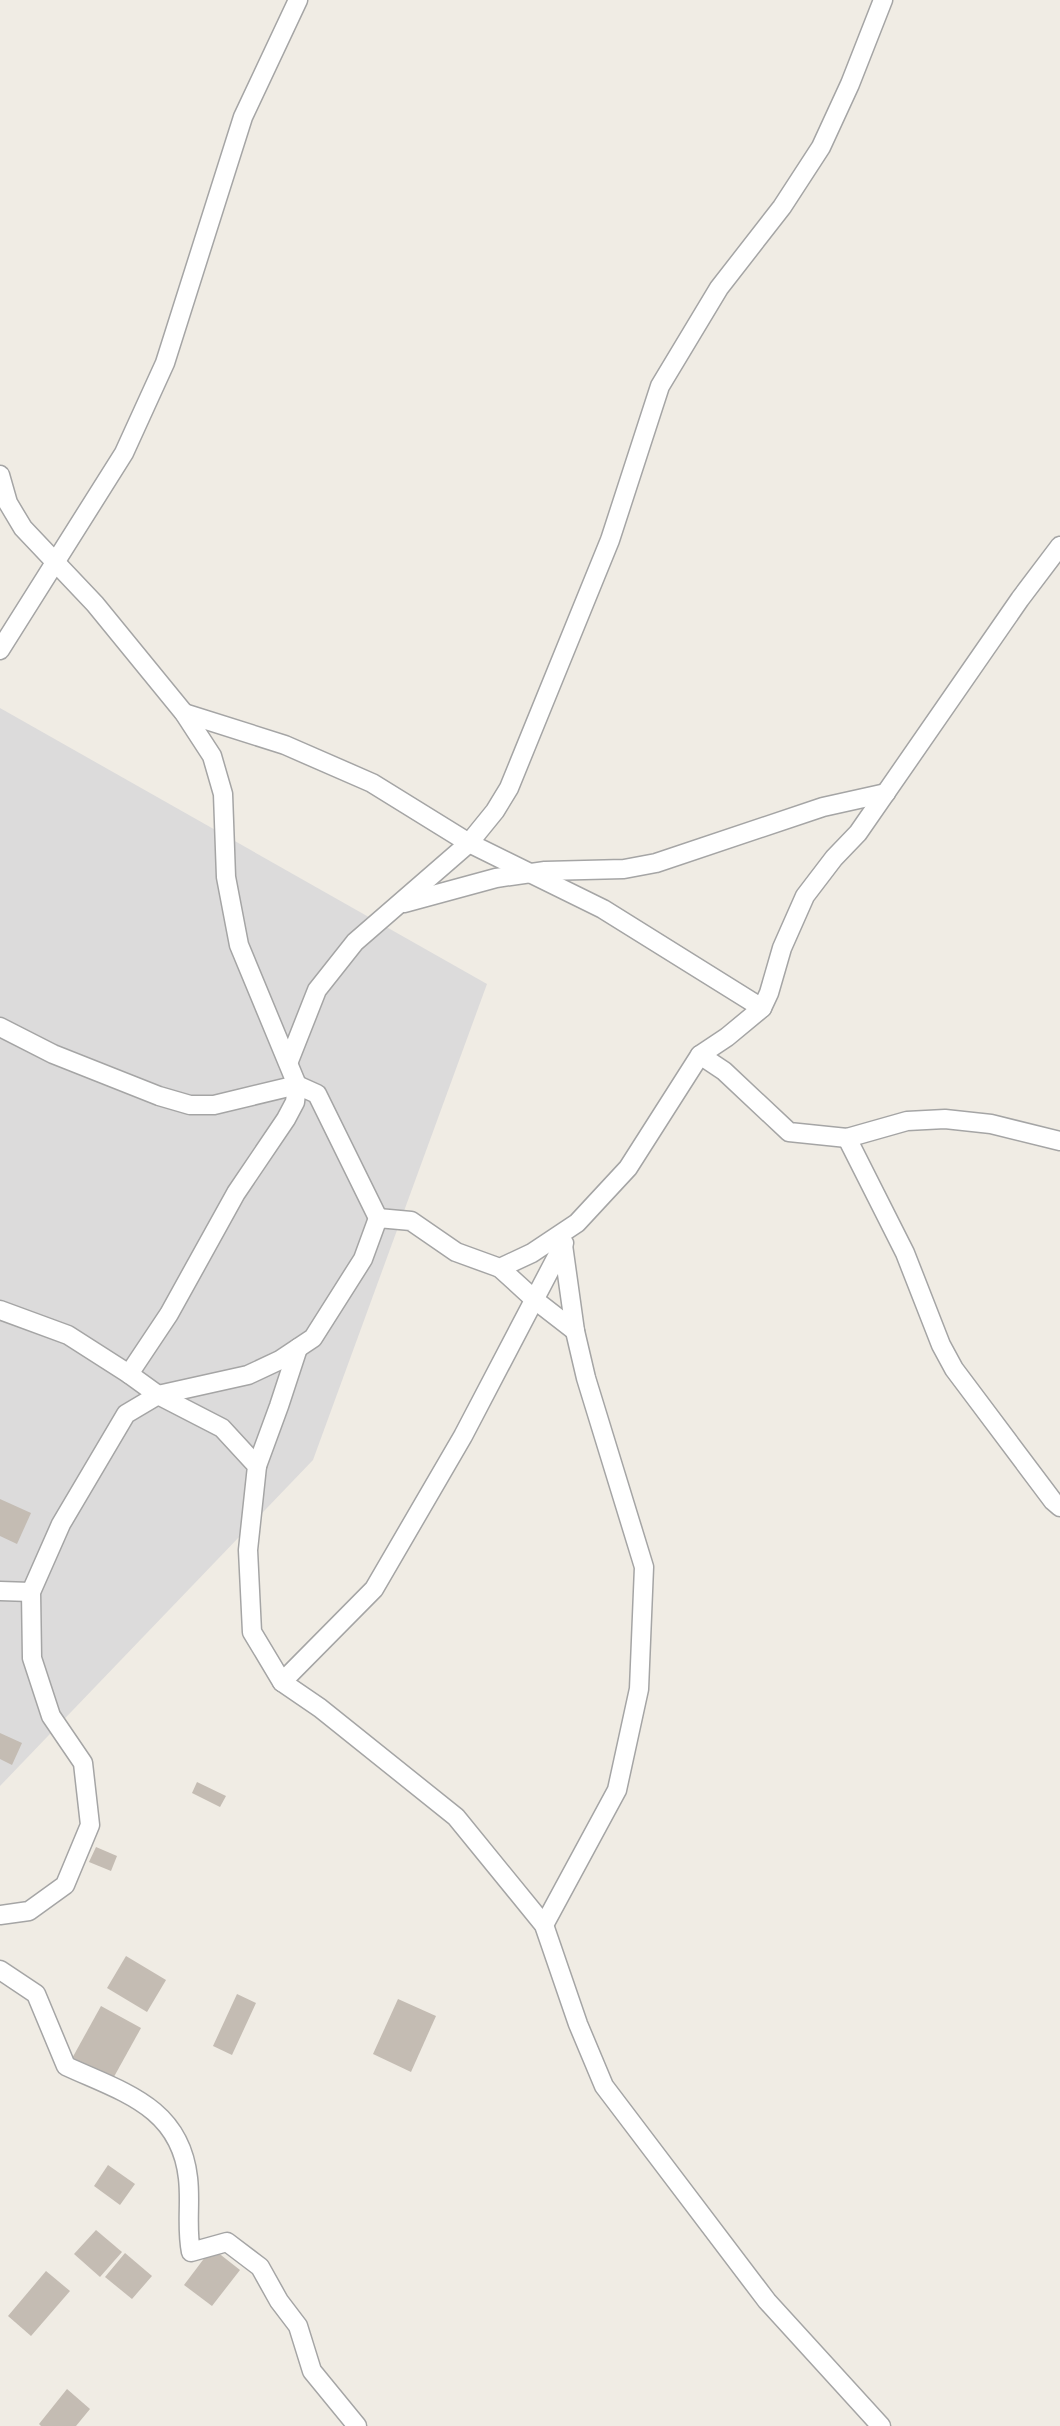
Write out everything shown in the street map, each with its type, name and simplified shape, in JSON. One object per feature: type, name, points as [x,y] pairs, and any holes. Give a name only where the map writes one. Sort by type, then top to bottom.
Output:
[{"type":"street","points":[[0,650],[124,453],[165,363],[243,117],[298,0]]},
{"type":"street","points":[[288,1061],[317,990],[355,942],[469,843],[495,811],[521,759],[610,540],[660,386],[719,288],[782,207],[821,147],[850,84],[883,0]]},
{"type":"street","points":[[0,475],[8,503],[23,528],[95,604],[184,713],[212,756],[224,794],[226,877],[239,945],[297,1085],[295,1102],[286,1119],[236,1193],[169,1314],[129,1374]]},
{"type":"street","points":[[282,1682],[374,1589],[463,1436],[535,1300],[550,1266],[577,1223],[628,1168],[700,1055],[727,1037],[762,1008],[770,993],[782,948],[805,896],[834,858],[858,833],[1020,599],[1060,546]]},
{"type":"street","points":[[184,713],[285,745],[372,783],[469,843],[533,872],[603,909],[762,1008]]},
{"type":"street","points":[[399,904],[496,878],[533,872],[624,869],[656,863],[823,807],[886,792]]},
{"type":"street","points":[[0,1027],[53,1054],[159,1096],[190,1105],[214,1105],[297,1085],[317,1094],[378,1218],[363,1259],[313,1338],[280,1360],[248,1375],[158,1395],[126,1414],[61,1524],[31,1592],[32,1658],[51,1716],[83,1762],[90,1825],[65,1885],[29,1911],[0,1915]]},
{"type":"street","points":[[700,1055],[724,1071],[789,1132],[847,1138],[907,1121],[945,1119],[991,1124],[1060,1141]]},
{"type":"street","points":[[847,1138],[905,1253],[941,1345],[954,1369],[1053,1501],[1060,1507]]},
{"type":"street","points":[[378,1218],[411,1221],[456,1252],[500,1268],[535,1300],[575,1330]]},
{"type":"street","points":[[500,1268],[532,1253],[577,1223]]},
{"type":"street","points":[[544,1925],[617,1790],[639,1689],[644,1567],[586,1378],[575,1330],[563,1245]]},
{"type":"street","points":[[0,1310],[68,1335],[158,1395],[222,1428],[256,1466]]},
{"type":"street","points":[[298,1348],[256,1466],[248,1550],[252,1632],[282,1682],[320,1708],[456,1817],[544,1925],[578,2024],[604,2086],[767,2301],[881,2426]]},
{"type":"street","points":[[0,1591],[31,1592]]},
{"type":"street","points":[[0,1970],[36,1994],[66,2066],[144,2102],[167,2125],[181,2147],[188,2178],[190,2252],[228,2242],[260,2267],[279,2301],[289,2311],[298,2326],[312,2372],[357,2426]]},
{"type":"shaded area","points":[[0,708],[487,984],[313,1460],[0,1786]]},
{"type":"building","points":[[0,1499],[31,1513],[17,1544],[0,1536]]},
{"type":"building","points":[[0,1733],[22,1743],[12,1765],[0,1759]]},
{"type":"building","points":[[197,1782],[226,1796],[220,1807],[192,1793]]},
{"type":"building","points":[[96,1847],[117,1856],[111,1871],[89,1862]]},
{"type":"building","points":[[126,1956],[166,1980],[147,2012],[107,1988]]},
{"type":"building","points":[[237,1994],[256,2003],[232,2055],[213,2046]]},
{"type":"building","points":[[398,1999],[436,2016],[411,2072],[373,2054]]},
{"type":"building","points":[[101,2006],[141,2028],[110,2084],[70,2062]]},
{"type":"building","points":[[108,2165],[135,2184],[120,2205],[94,2186]]},
{"type":"building","points":[[96,2230],[122,2252],[100,2277],[74,2254]]},
{"type":"building","points":[[212,2248],[240,2270],[212,2306],[184,2285]]},
{"type":"building","points":[[125,2253],[152,2276],[132,2299],[105,2277]]},
{"type":"building","points":[[46,2271],[70,2291],[31,2336],[8,2316]]},
{"type":"building","points":[[67,2389],[90,2409],[76,2426],[41,2426],[39,2424]]}]
